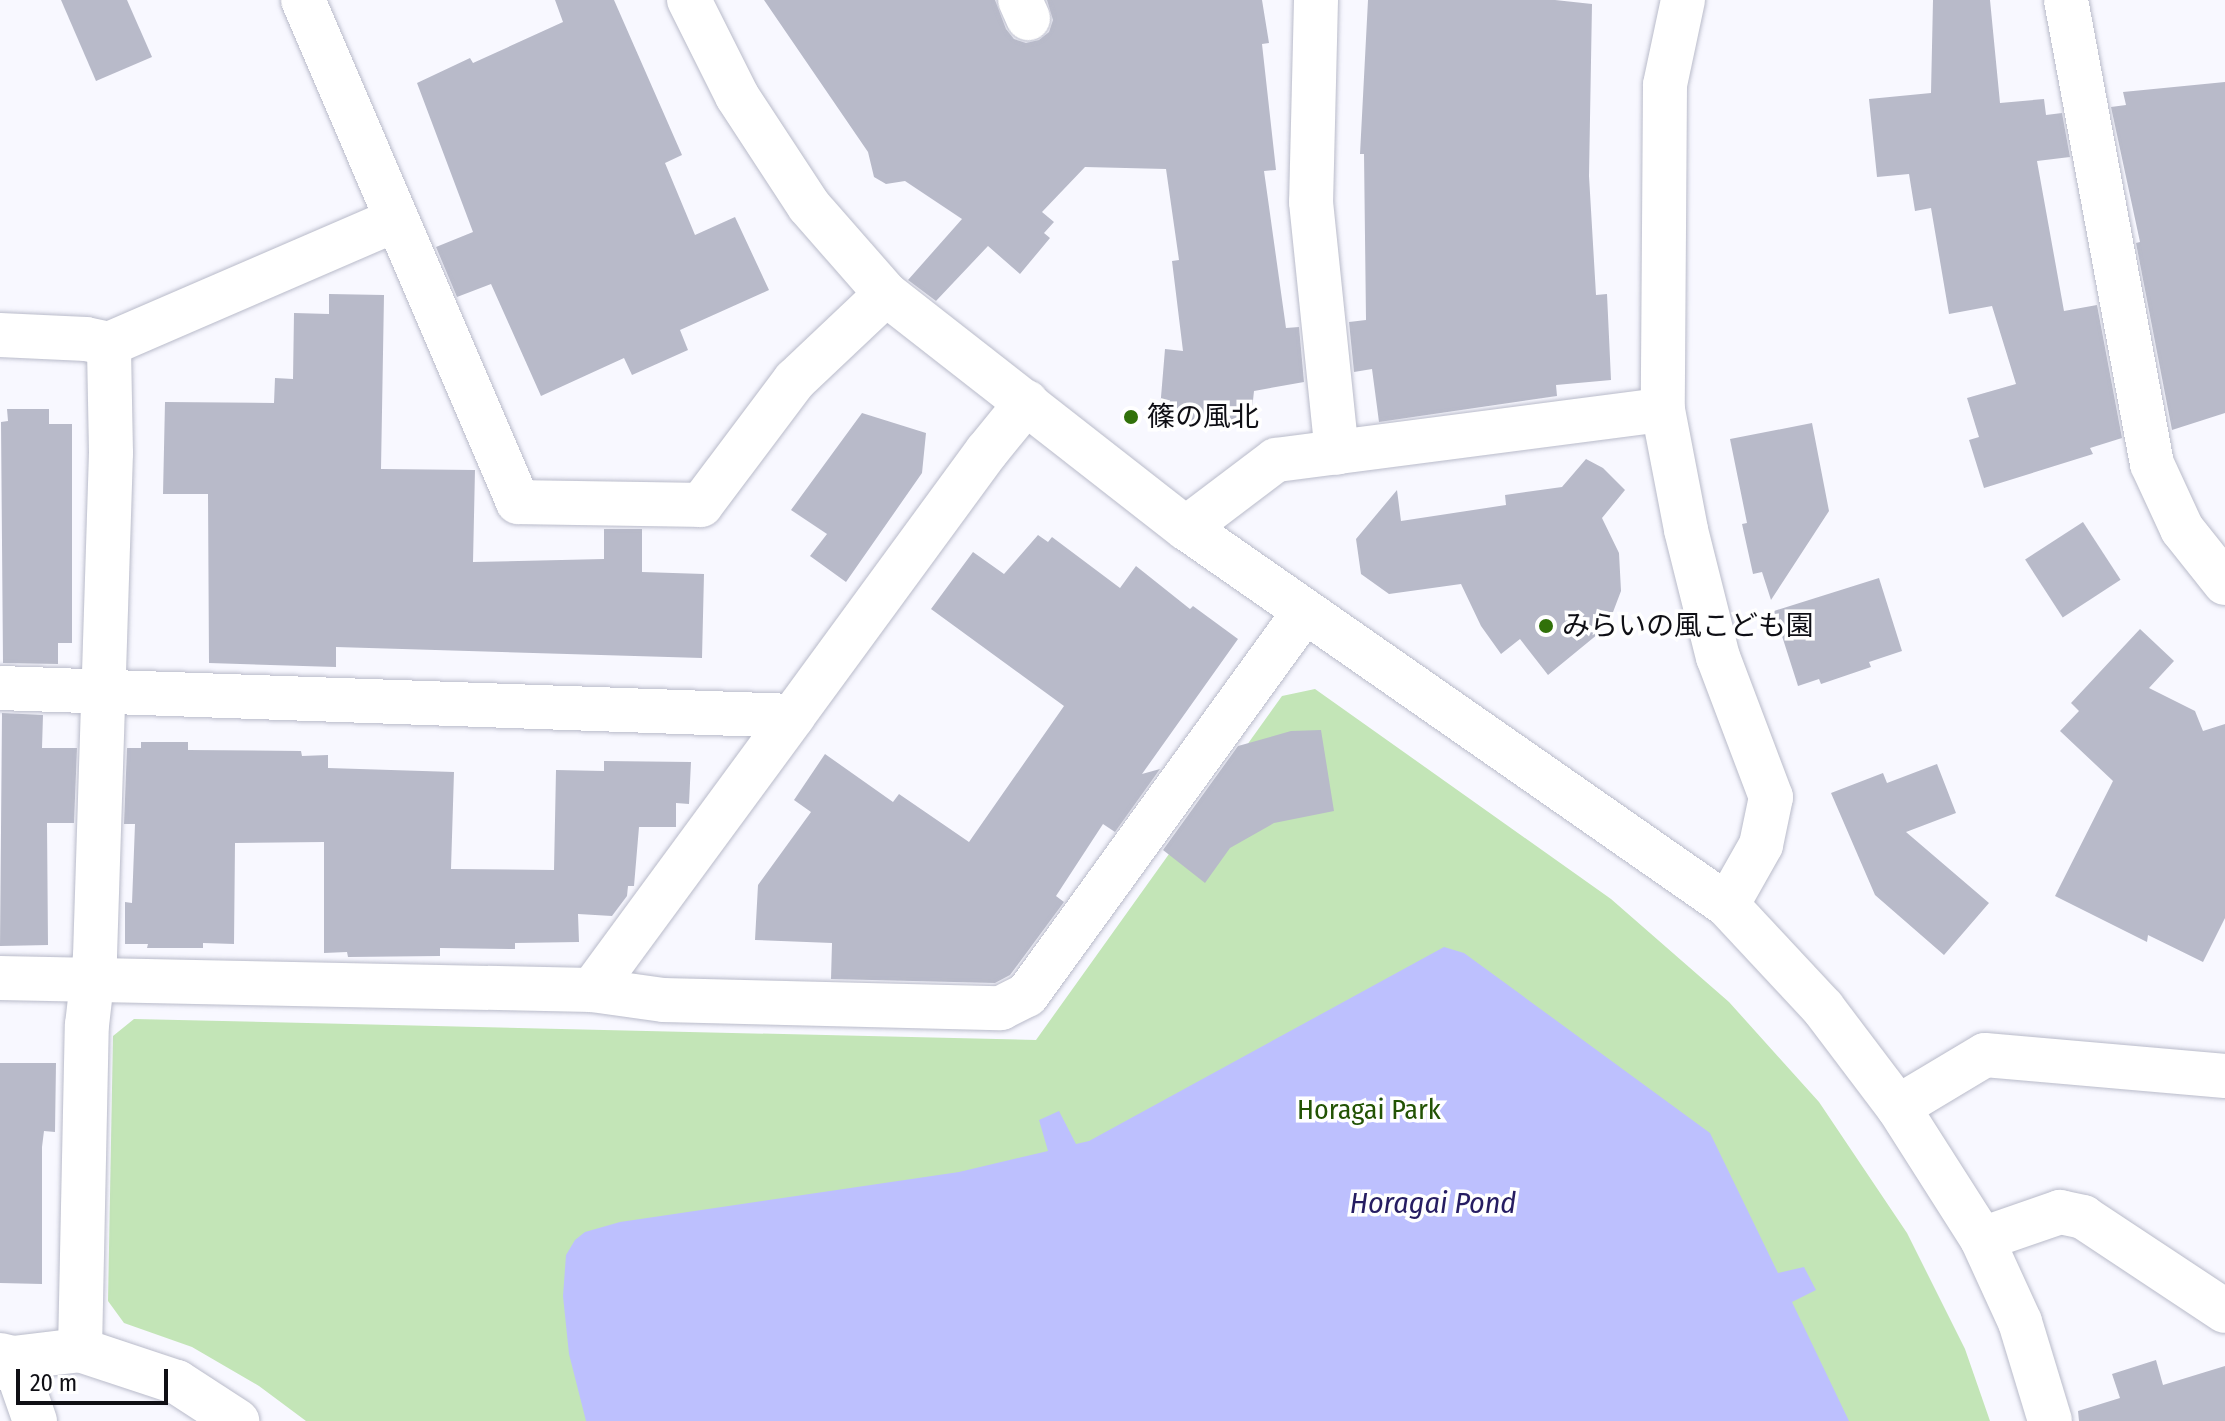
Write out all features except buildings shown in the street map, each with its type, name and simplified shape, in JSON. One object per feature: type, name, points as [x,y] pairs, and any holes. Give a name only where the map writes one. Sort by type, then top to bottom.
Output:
[{"type":"street","points":[[303,0],[518,502],[701,505],[795,380],[886,294]]},
{"type":"street","points":[[689,0],[737,96],[809,206],[886,294],[1186,528],[1727,905],[1823,1008],[1898,1107],[1982,1239],[2020,1322],[2050,1421]]},
{"type":"street","points":[[1316,0],[1311,202],[1337,453]]},
{"type":"street","points":[[1683,0],[1665,85],[1663,410],[1686,530],[1718,657],[1771,797],[1761,845],[1727,905]]},
{"type":"street","points":[[2066,0],[2152,464],[2182,529],[2225,583]]},
{"type":"street","points":[[0,335],[86,339],[109,344],[395,220]]},
{"type":"street","points":[[80,1350],[111,453],[109,344]]},
{"type":"street","points":[[592,990],[987,451],[1027,402]]},
{"type":"street","points":[[1186,528],[1276,460],[1663,410]]},
{"type":"street","points":[[0,978],[592,990],[663,1000],[1001,1008],[1027,995],[1304,613]]},
{"type":"street","points":[[0,688],[793,716]]},
{"type":"street","points":[[1898,1107],[1985,1055],[2225,1076]]},
{"type":"street","points":[[1982,1239],[2060,1212],[2083,1217],[2225,1311]]},
{"type":"street","points":[[35,1421],[4,1360],[80,1350],[177,1382],[237,1421]]},
{"type":"green space","name":"Horagai Park","points":[[1315,689],[1611,899],[1729,1002],[1819,1102],[1907,1233],[1965,1349],[1990,1421],[306,1421],[259,1386],[192,1347],[124,1323],[108,1301],[113,1036],[134,1019],[1036,1040],[1282,696]]},
{"type":"water","name":"Horagai Pond","points":[[1444,947],[1464,953],[1710,1133],[1778,1273],[1804,1267],[1816,1290],[1792,1302],[1849,1421],[586,1421],[569,1354],[563,1296],[566,1255],[575,1240],[585,1232],[620,1222],[959,1172],[1048,1151],[1039,1120],[1059,1111],[1076,1144],[1089,1141]]},
{"type":"place","name":"篠の風北","points":[[1131,417]]},
{"type":"place","name":"みらいの風こども園","points":[[1546,626]]}]
